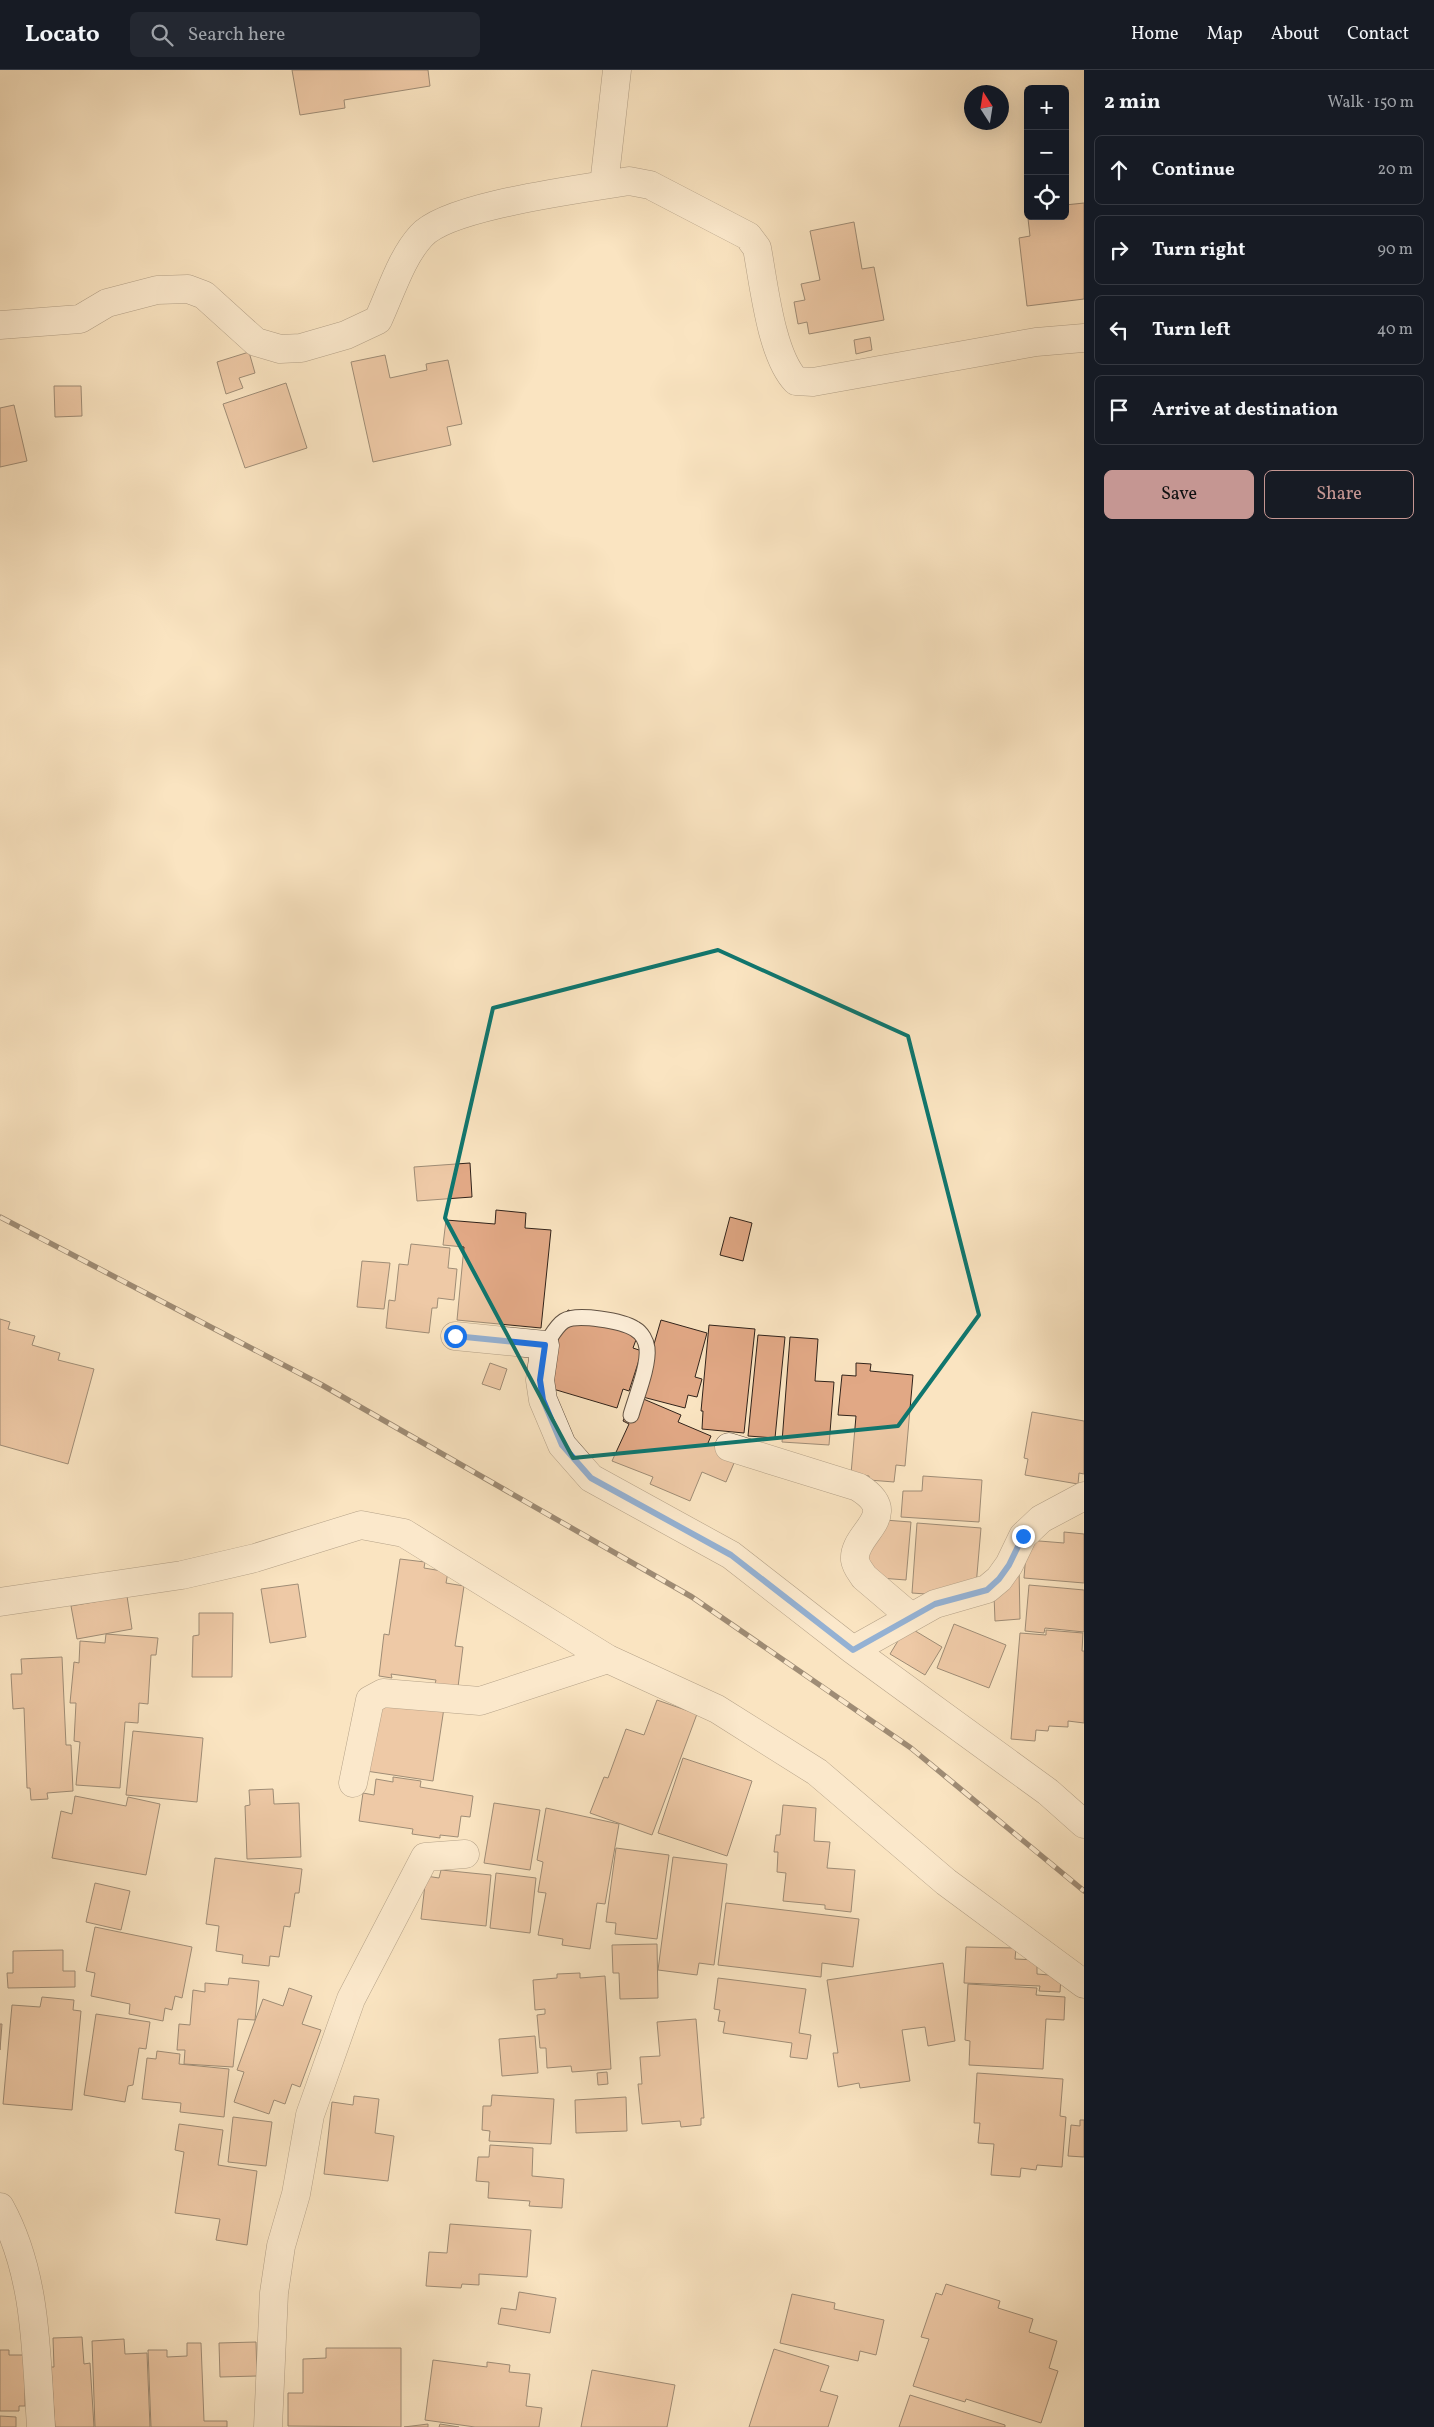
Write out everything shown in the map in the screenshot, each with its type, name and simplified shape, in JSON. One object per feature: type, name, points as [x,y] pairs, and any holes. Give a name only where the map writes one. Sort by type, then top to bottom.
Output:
[{"type":"street","points":[[604,185],[617,70]]},
{"type":"street","points":[[0,325],[80,319],[107,303],[157,290],[188,288],[204,295],[256,342],[280,349],[301,348],[346,334],[378,320],[404,261],[422,235],[447,218],[488,207],[628,180],[650,185],[748,236],[757,248],[779,355],[788,373],[796,381],[813,382],[1036,342],[1084,338]]},
{"type":"street","points":[[455,1336],[545,1345],[540,1380],[543,1400],[562,1445],[591,1478],[731,1555],[853,1650],[1048,1792],[1084,1824]]},
{"type":"street","points":[[729,1447],[858,1488],[869,1494],[876,1505],[876,1518],[857,1550],[855,1560],[864,1577],[911,1617]]},
{"type":"street","points":[[853,1650],[935,1604],[987,1590],[999,1579],[1009,1565],[1023,1536],[1041,1519],[1084,1496]]},
{"type":"street","points":[[0,1602],[182,1575],[254,1558],[362,1526],[404,1533],[608,1659],[717,1709],[816,1772],[946,1882],[1084,1984]]},
{"type":"street","points":[[353,1783],[370,1700],[383,1693],[480,1701],[608,1659]]},
{"type":"street","points":[[268,2427],[274,2293],[281,2246],[296,2194],[310,2115],[351,1999],[425,1857],[466,1854]]},
{"type":"street","points":[[0,2208],[13,2230],[33,2307],[41,2427]]},
{"type":"lane","points":[[545,1345],[565,1321],[575,1317],[636,1329],[644,1337],[647,1347],[647,1358],[631,1416]]},
{"type":"highlighted area","points":[[718,950],[908,1036],[979,1315],[898,1426],[573,1458],[445,1218],[493,1008]]},
{"type":"building","points":[[292,70],[428,70],[430,86],[344,100],[345,108],[300,115]]},
{"type":"building","points":[[1084,203],[1084,299],[1027,306],[1019,238],[1030,236],[1028,220],[1069,220],[1069,205]]},
{"type":"building","points":[[854,222],[862,269],[874,267],[884,320],[809,334],[807,322],[798,324],[794,302],[805,300],[801,284],[820,280],[810,231]]},
{"type":"building","points":[[870,337],[872,350],[856,354],[854,340]]},
{"type":"building","points":[[249,352],[255,373],[239,378],[243,388],[226,394],[217,362]]},
{"type":"building","points":[[385,355],[390,378],[427,370],[426,364],[448,360],[462,424],[447,427],[451,445],[373,462],[351,362]]},
{"type":"building","points":[[286,383],[307,448],[245,468],[223,404]]},
{"type":"building","points":[[54,386],[81,386],[82,416],[55,417]]},
{"type":"building","points":[[14,405],[27,461],[0,467],[0,408]]},
{"type":"building","points":[[470,1163],[472,1197],[417,1201],[414,1167]]},
{"type":"building","points":[[496,1210],[526,1213],[525,1228],[551,1230],[541,1328],[457,1320],[464,1247],[443,1245],[446,1220],[495,1224]]},
{"type":"building","points":[[730,1217],[752,1223],[743,1261],[720,1255]]},
{"type":"building","points":[[411,1244],[450,1248],[448,1268],[457,1269],[454,1300],[438,1298],[437,1308],[432,1308],[429,1333],[386,1328],[389,1300],[395,1301],[399,1264],[408,1265]]},
{"type":"building","points":[[362,1261],[390,1263],[384,1309],[357,1307]]},
{"type":"building","points":[[568,1310],[631,1329],[630,1335],[637,1337],[633,1348],[642,1351],[629,1391],[623,1389],[617,1408],[543,1386],[562,1314],[566,1315]]},
{"type":"building","points":[[0,1319],[10,1322],[8,1329],[35,1336],[32,1345],[60,1353],[58,1360],[94,1369],[68,1464],[0,1445]]},
{"type":"building","points":[[661,1320],[707,1333],[695,1377],[702,1379],[697,1397],[688,1395],[685,1408],[639,1396]]},
{"type":"building","points":[[709,1325],[755,1329],[744,1433],[702,1429],[703,1411],[701,1411]]},
{"type":"building","points":[[758,1335],[785,1337],[775,1438],[748,1436]]},
{"type":"building","points":[[790,1337],[818,1339],[815,1381],[834,1382],[829,1445],[782,1442]]},
{"type":"building","points":[[490,1363],[507,1369],[500,1390],[482,1384]]},
{"type":"building","points":[[856,1363],[871,1364],[870,1371],[913,1375],[905,1466],[896,1465],[894,1482],[869,1480],[869,1476],[851,1474],[856,1416],[838,1415],[842,1375],[856,1376]]},
{"type":"building","points":[[634,1395],[681,1415],[678,1422],[711,1436],[708,1443],[737,1456],[726,1482],[702,1472],[690,1501],[650,1484],[653,1477],[612,1461],[629,1424],[623,1421]]},
{"type":"building","points":[[1032,1412],[1084,1421],[1084,1474],[1079,1473],[1078,1484],[1025,1475],[1028,1459],[1024,1458]]},
{"type":"building","points":[[923,1476],[982,1480],[979,1522],[901,1517],[903,1491],[922,1491]]},
{"type":"building","points":[[871,1519],[911,1522],[906,1580],[867,1577]]},
{"type":"building","points":[[917,1523],[981,1528],[976,1586],[954,1596],[912,1593]]},
{"type":"building","points":[[1064,1532],[1084,1534],[1084,1583],[1024,1578],[1027,1540],[1064,1543]]},
{"type":"building","points":[[400,1559],[425,1562],[424,1568],[448,1572],[446,1583],[464,1586],[455,1646],[463,1647],[458,1687],[435,1684],[436,1680],[391,1674],[392,1678],[379,1676],[384,1634],[389,1635]]},
{"type":"building","points":[[1019,1568],[1020,1619],[995,1621],[993,1569]]},
{"type":"building","points":[[298,1584],[306,1637],[270,1643],[261,1589]]},
{"type":"building","points":[[1029,1585],[1084,1590],[1084,1632],[1045,1628],[1044,1633],[1025,1631]]},
{"type":"building","points":[[127,1596],[132,1629],[77,1639],[71,1606]]},
{"type":"building","points":[[199,1613],[233,1613],[232,1677],[192,1677],[193,1636],[199,1635]]},
{"type":"building","points":[[954,1624],[1006,1645],[989,1688],[937,1668]]},
{"type":"building","points":[[907,1626],[942,1647],[925,1675],[890,1654]]},
{"type":"building","points":[[1046,1630],[1083,1633],[1084,1723],[1068,1721],[1068,1727],[1049,1726],[1048,1731],[1036,1730],[1035,1741],[1011,1739],[1020,1633],[1046,1635]]},
{"type":"building","points":[[106,1634],[158,1638],[156,1655],[151,1655],[148,1704],[139,1703],[138,1723],[125,1722],[120,1788],[76,1785],[80,1742],[74,1741],[76,1703],[70,1703],[74,1662],[79,1663],[80,1641],[105,1643]]},
{"type":"building","points":[[62,1657],[66,1745],[71,1745],[73,1791],[47,1793],[48,1799],[31,1800],[30,1788],[27,1788],[24,1708],[13,1709],[11,1674],[22,1674],[21,1659]]},
{"type":"building","points":[[377,1699],[444,1708],[433,1781],[366,1771]]},
{"type":"building","points":[[657,1700],[697,1714],[652,1835],[590,1813],[604,1777],[608,1778],[626,1729],[644,1735]]},
{"type":"building","points":[[133,1731],[203,1738],[197,1802],[126,1795]]},
{"type":"building","points":[[683,1758],[752,1781],[727,1856],[658,1833]]},
{"type":"building","points":[[393,1777],[421,1781],[420,1787],[473,1796],[470,1817],[461,1816],[458,1837],[440,1835],[440,1838],[412,1834],[413,1829],[359,1821],[363,1793],[374,1795],[376,1779],[393,1782]]},
{"type":"building","points":[[273,1789],[274,1804],[299,1803],[301,1857],[247,1859],[245,1806],[250,1805],[249,1790]]},
{"type":"building","points":[[75,1796],[126,1806],[128,1797],[160,1804],[146,1875],[52,1858],[61,1811],[72,1814]]},
{"type":"building","points":[[494,1803],[540,1810],[530,1870],[484,1863]]},
{"type":"building","points":[[783,1805],[816,1808],[814,1841],[830,1842],[827,1868],[855,1870],[851,1912],[825,1909],[825,1905],[783,1901],[786,1873],[777,1872],[778,1852],[774,1852],[776,1835],[780,1835]]},
{"type":"building","points":[[546,1808],[619,1824],[605,1904],[597,1903],[590,1949],[562,1945],[563,1939],[538,1935],[546,1893],[538,1892],[543,1862],[537,1860]]},
{"type":"building","points":[[616,1848],[669,1855],[657,1939],[615,1934],[616,1923],[606,1922]]},
{"type":"building","points":[[673,1857],[727,1864],[714,1965],[699,1963],[697,1975],[658,1970]]},
{"type":"building","points":[[215,1858],[302,1869],[299,1893],[295,1893],[290,1927],[284,1926],[279,1957],[270,1956],[269,1966],[242,1963],[243,1955],[216,1951],[219,1926],[206,1924]]},
{"type":"building","points":[[441,1870],[491,1875],[486,1926],[421,1919],[426,1876],[439,1878]]},
{"type":"building","points":[[496,1873],[536,1878],[530,1933],[490,1928]]},
{"type":"building","points":[[95,1883],[130,1891],[121,1930],[86,1922]]},
{"type":"building","points":[[726,1903],[859,1919],[853,1967],[822,1963],[821,1977],[718,1965]]},
{"type":"building","points":[[95,1927],[192,1947],[182,1998],[175,1996],[172,2010],[165,2008],[163,2021],[129,2014],[130,2004],[91,1996],[95,1973],[86,1971]]},
{"type":"building","points":[[657,1944],[658,1998],[620,1999],[619,1973],[613,1973],[612,1945]]},
{"type":"building","points":[[966,1947],[1016,1948],[1015,1959],[1037,1960],[1037,1974],[1061,1976],[1060,1992],[1039,1991],[1040,1986],[964,1983]]},
{"type":"building","points":[[63,1950],[63,1971],[75,1971],[75,1987],[8,1988],[7,1973],[13,1973],[13,1951]]},
{"type":"building","points":[[943,1963],[955,2041],[928,2046],[925,2027],[902,2030],[910,2081],[860,2088],[859,2083],[838,2087],[833,2053],[838,2053],[827,1980]]},
{"type":"building","points":[[580,1973],[580,1978],[605,1976],[611,2069],[572,2072],[571,2066],[547,2068],[546,2048],[540,2048],[537,2015],[545,2014],[545,2009],[535,2010],[533,1980],[557,1978],[557,1974]]},
{"type":"building","points":[[229,1978],[259,1981],[255,2020],[238,2019],[233,2067],[184,2064],[185,2050],[177,2050],[179,2024],[190,2025],[193,1990],[205,1992],[205,1983],[228,1985]]},
{"type":"building","points":[[718,1978],[806,1989],[799,2033],[811,2035],[807,2059],[790,2057],[792,2043],[723,2033],[725,2022],[718,2021],[720,2010],[714,2009]]},
{"type":"building","points":[[968,1984],[1037,1988],[1036,1995],[1065,1997],[1064,2020],[1046,2019],[1043,2069],[969,2065],[970,2041],[965,2040]]},
{"type":"building","points":[[289,1988],[312,1996],[302,2024],[321,2030],[300,2087],[292,2084],[285,2104],[274,2100],[269,2114],[234,2102],[244,2072],[237,2070],[263,1999],[283,2006]]},
{"type":"building","points":[[42,1997],[74,2000],[73,2010],[81,2011],[72,2110],[3,2104],[12,2005],[40,2007]]},
{"type":"building","points":[[96,2014],[150,2022],[146,2049],[139,2048],[133,2085],[128,2086],[125,2102],[84,2095]]},
{"type":"building","points":[[696,2019],[704,2118],[701,2118],[701,2125],[681,2127],[680,2121],[642,2124],[638,2084],[642,2084],[640,2057],[660,2056],[657,2022]]},
{"type":"building","points":[[0,2024],[2,2024],[0,2050]]},
{"type":"building","points":[[535,2036],[538,2073],[502,2076],[499,2039]]},
{"type":"building","points":[[157,2051],[180,2054],[179,2064],[229,2069],[224,2117],[180,2112],[181,2103],[142,2099],[147,2058],[156,2059]]},
{"type":"building","points":[[607,2072],[608,2084],[598,2085],[597,2073]]},
{"type":"building","points":[[977,2073],[1063,2079],[1060,2116],[1066,2117],[1062,2167],[1037,2165],[1036,2170],[1021,2168],[1020,2177],[991,2175],[994,2144],[978,2143],[980,2123],[974,2123]]},
{"type":"building","points":[[492,2095],[554,2099],[551,2144],[489,2141],[490,2131],[482,2130],[483,2106],[491,2106]]},
{"type":"building","points":[[354,2096],[379,2099],[375,2133],[394,2136],[388,2181],[324,2174],[332,2102],[353,2105]]},
{"type":"building","points":[[626,2097],[627,2131],[576,2133],[575,2100]]},
{"type":"building","points":[[233,2117],[272,2122],[266,2166],[228,2162]]},
{"type":"building","points":[[1080,2120],[1084,2120],[1084,2157],[1068,2156],[1071,2125],[1080,2126]]},
{"type":"building","points":[[179,2124],[223,2130],[218,2165],[257,2171],[247,2245],[216,2240],[220,2219],[175,2213],[184,2152],[175,2150]]},
{"type":"building","points":[[490,2145],[533,2148],[532,2176],[564,2179],[562,2208],[529,2206],[530,2201],[488,2198],[489,2182],[476,2181],[478,2157],[489,2157]]},
{"type":"building","points":[[450,2224],[531,2230],[527,2277],[479,2274],[479,2285],[462,2284],[461,2288],[426,2286],[429,2252],[447,2253]]},
{"type":"building","points":[[946,2284],[1000,2301],[998,2308],[1033,2319],[1029,2332],[1057,2341],[1049,2368],[1058,2371],[1041,2423],[966,2399],[965,2402],[913,2386],[929,2339],[921,2337],[936,2293],[942,2295]]},
{"type":"building","points":[[519,2292],[556,2298],[550,2333],[498,2324],[501,2308],[516,2310]]},
{"type":"building","points":[[792,2294],[835,2303],[834,2309],[884,2320],[876,2355],[860,2351],[858,2361],[780,2343]]},
{"type":"building","points":[[82,2337],[84,2364],[90,2363],[94,2427],[55,2427],[51,2367],[54,2367],[53,2338]]},
{"type":"building","points":[[124,2339],[125,2354],[147,2353],[150,2427],[95,2427],[92,2341]]},
{"type":"building","points":[[256,2342],[257,2376],[220,2377],[219,2343]]},
{"type":"building","points":[[187,2343],[201,2343],[204,2421],[227,2421],[227,2427],[151,2427],[148,2350],[167,2350],[167,2357],[187,2356]]},
{"type":"building","points":[[326,2348],[401,2348],[401,2427],[288,2426],[288,2393],[303,2393],[303,2359],[326,2358]]},
{"type":"building","points":[[774,2349],[829,2366],[820,2391],[838,2396],[828,2427],[749,2427]]},
{"type":"building","points":[[0,2350],[9,2350],[9,2355],[25,2355],[25,2406],[19,2406],[19,2411],[0,2411]]},
{"type":"building","points":[[433,2360],[487,2367],[487,2362],[510,2365],[509,2372],[530,2374],[526,2406],[542,2408],[539,2427],[475,2427],[425,2420]]},
{"type":"building","points":[[592,2370],[675,2385],[667,2427],[581,2427]]},
{"type":"building","points":[[910,2395],[1005,2425],[1005,2427],[899,2427]]},
{"type":"building","points":[[0,2416],[16,2417],[16,2427],[0,2427]]},
{"type":"building","points":[[428,2424],[428,2427],[404,2427]]},
{"type":"building","points":[[440,2424],[459,2427],[439,2427]]},
{"type":"railway","points":[[0,1217],[322,1385],[692,1597],[911,1748],[1084,1891]]},
{"type":"route","points":[[455,1336],[545,1345],[540,1380],[543,1400],[562,1445],[591,1478],[731,1555],[853,1650],[935,1604],[987,1590],[999,1579],[1009,1565],[1023,1536]]}]
